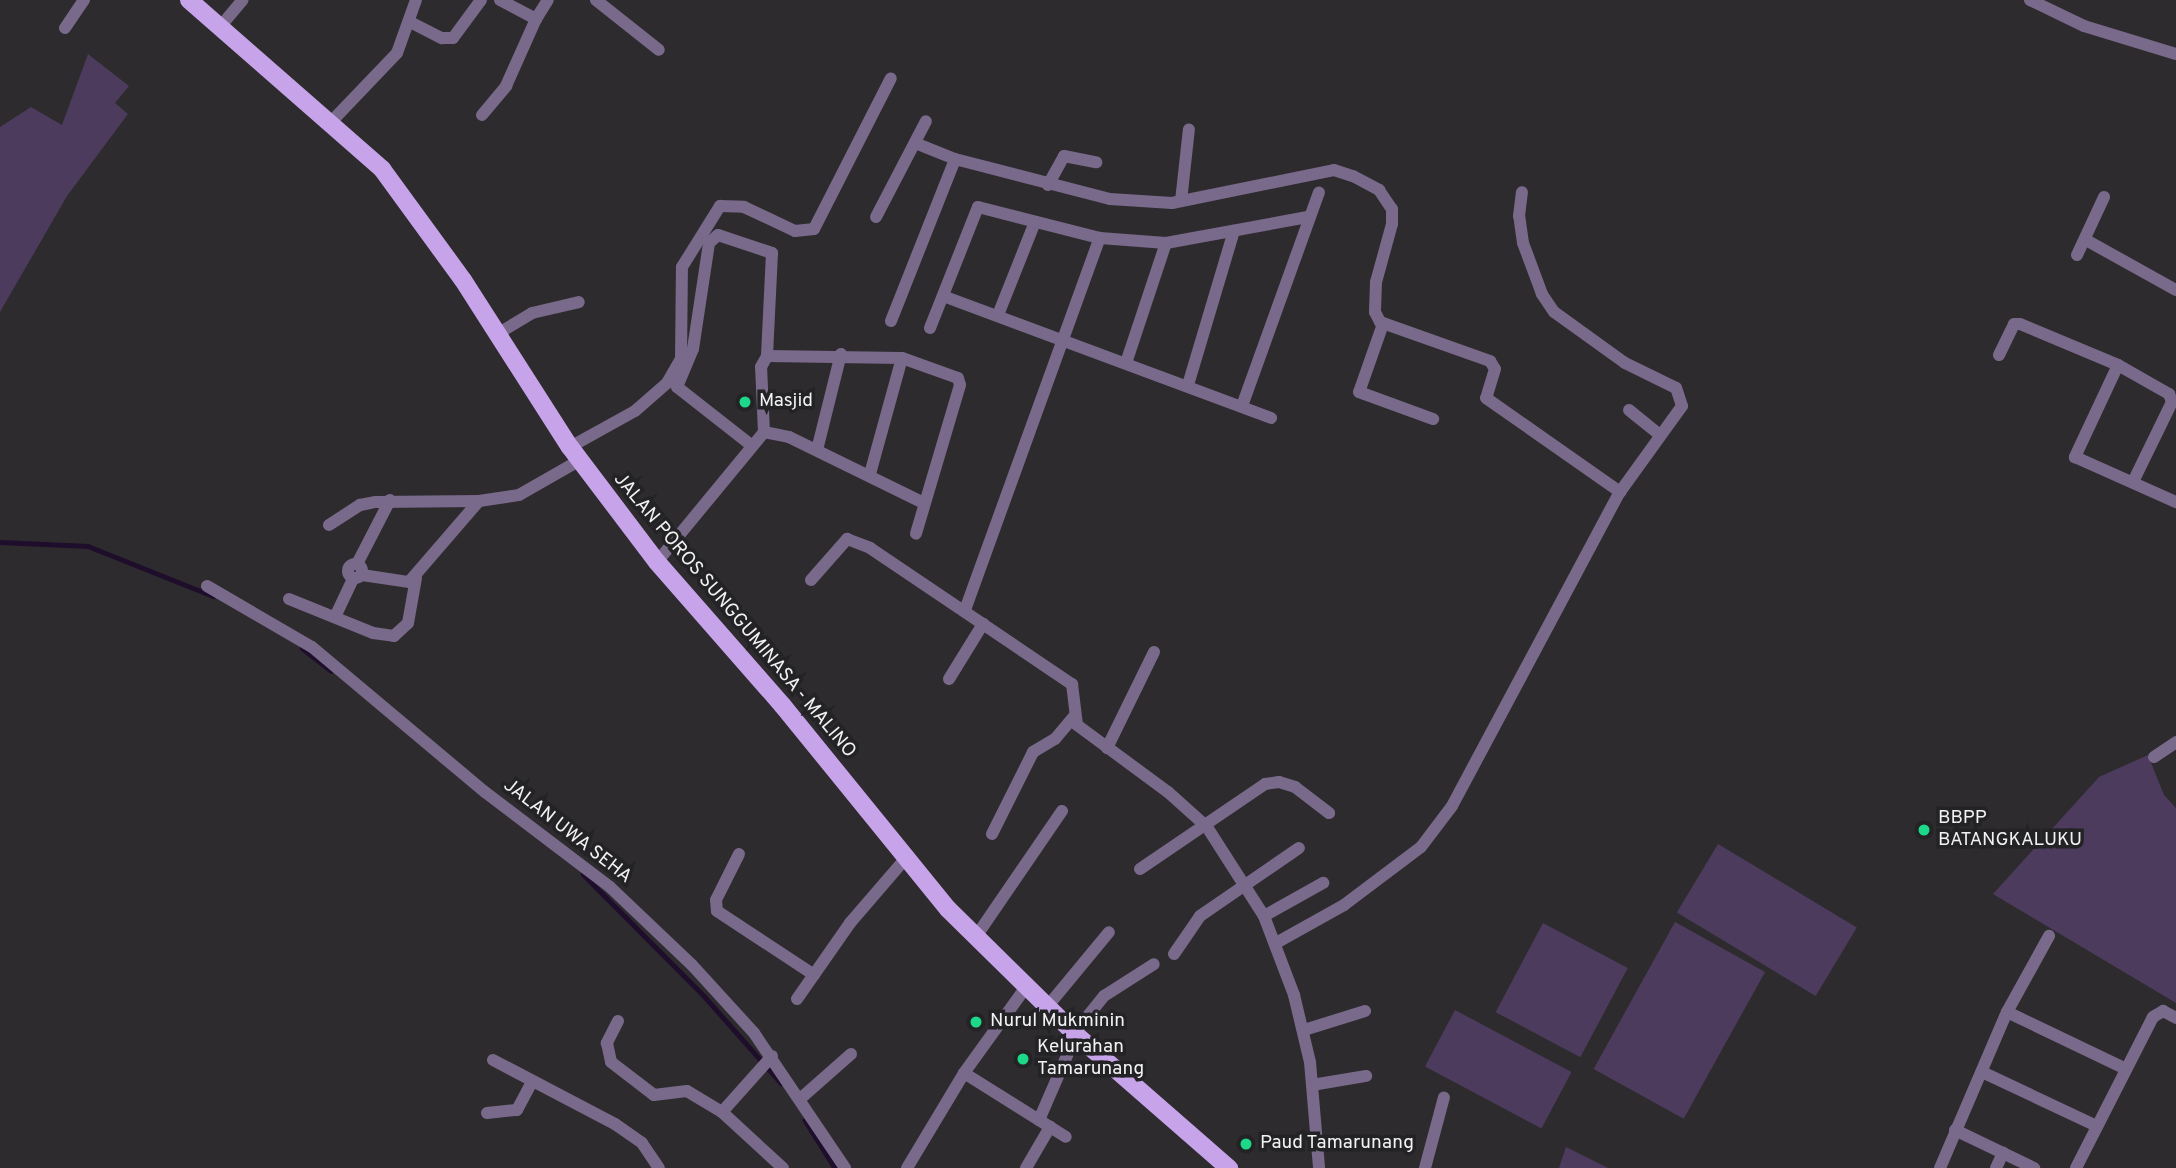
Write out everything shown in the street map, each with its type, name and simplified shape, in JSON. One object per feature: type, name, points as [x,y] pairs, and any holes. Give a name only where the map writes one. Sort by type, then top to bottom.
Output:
[{"type":"main road","name":"JALAN POROS SUNGGUMINASA - MALINO","points":[[188,0],[382,169],[499,333],[575,454],[657,562],[783,706],[905,859],[975,937],[1075,1034],[1229,1168]]},
{"type":"street","points":[[65,28],[84,0]]},
{"type":"street","points":[[220,27],[243,0]]},
{"type":"street","points":[[331,122],[385,70],[410,22],[416,0]]},
{"type":"street","points":[[410,22],[442,38],[453,38],[481,0]]},
{"type":"street","points":[[500,0],[536,19]]},
{"type":"street","points":[[482,115],[506,86],[536,19],[548,0]]},
{"type":"street","points":[[596,0],[659,50]]},
{"type":"street","points":[[2030,0],[2084,26],[2176,54]]},
{"type":"street","points":[[329,525],[360,505],[390,500],[479,501],[519,495],[642,406],[667,383],[681,359],[682,267],[720,206],[744,208],[795,231],[814,229],[891,78]]},
{"type":"street","points":[[876,216],[926,121]]},
{"type":"street","points":[[1181,201],[1189,130]]},
{"type":"street","points":[[915,143],[955,159],[1110,200],[1181,201],[1334,170],[1378,190],[1392,209],[1392,224],[1376,282],[1375,312],[1383,324],[1490,360],[1495,369],[1486,398],[1620,492]]},
{"type":"street","points":[[1048,185],[1064,156],[1096,162]]},
{"type":"street","points":[[891,321],[955,159]]},
{"type":"street","points":[[1242,405],[1319,192]]},
{"type":"street","points":[[1276,943],[1345,905],[1421,847],[1452,806],[1620,492],[1682,407],[1680,393],[1625,363],[1554,312],[1542,294],[1523,243],[1519,216],[1522,192]]},
{"type":"street","points":[[2077,256],[2104,197]]},
{"type":"street","points":[[930,328],[974,210],[984,208],[1100,238],[1166,243],[1308,217]]},
{"type":"street","points":[[998,315],[1035,222]]},
{"type":"street","points":[[1188,385],[1234,231]]},
{"type":"street","points":[[751,445],[677,387],[693,349],[709,243],[718,235],[772,253],[767,356],[761,368],[764,432]]},
{"type":"street","points":[[965,610],[1100,238]]},
{"type":"street","points":[[2086,240],[2176,290]]},
{"type":"street","points":[[1126,363],[1166,243]]},
{"type":"street","points":[[943,296],[1271,418]]},
{"type":"street","points":[[499,333],[532,313],[579,302]]},
{"type":"street","points":[[1999,355],[2017,323],[2118,365],[2172,397],[2133,482]]},
{"type":"street","points":[[1383,324],[1360,394],[1433,419]]},
{"type":"street","points":[[817,450],[841,354]]},
{"type":"street","points":[[767,356],[841,354],[902,358],[947,372],[960,385],[916,534]]},
{"type":"street","points":[[870,474],[902,358]]},
{"type":"street","points":[[2118,365],[2075,457],[2176,502]]},
{"type":"street","points":[[1629,410],[1660,435]]},
{"type":"street","points":[[657,562],[764,432],[776,432],[817,450],[924,503]]},
{"type":"street","points":[[335,617],[390,500]]},
{"type":"street","points":[[357,573],[409,582],[416,578],[479,501]]},
{"type":"street","points":[[811,580],[833,550],[846,539],[858,540],[1072,684],[1077,725],[1168,792],[1207,827],[1264,916],[1276,943],[1304,1030],[1319,1168]]},
{"type":"street","points":[[289,599],[373,634],[402,633],[416,578]]},
{"type":"street","name":"JALAN UWA SEHA","points":[[207,586],[312,648],[485,792],[603,881],[692,965],[800,1099],[845,1168]]},
{"type":"street","points":[[949,679],[984,624]]},
{"type":"street","points":[[1107,748],[1154,652]]},
{"type":"street","points":[[992,834],[1033,752],[1055,738],[1074,716]]},
{"type":"street","points":[[2154,757],[2176,742]]},
{"type":"street","points":[[1140,869],[1207,827],[1256,789],[1271,782],[1295,787],[1329,813]]},
{"type":"street","points":[[975,937],[1062,811]]},
{"type":"street","points":[[1174,954],[1200,916],[1242,884],[1299,848]]},
{"type":"street","points":[[739,854],[716,900],[717,911],[814,975]]},
{"type":"street","points":[[797,999],[850,923],[905,859]]},
{"type":"street","points":[[1264,916],[1323,883]]},
{"type":"street","points":[[1047,1007],[1109,932]]},
{"type":"street","points":[[1940,1168],[2007,1012],[2049,936]]},
{"type":"street","points":[[1039,1120],[1075,1034],[1104,996],[1154,964]]},
{"type":"street","points":[[907,1168],[964,1073],[1026,987]]},
{"type":"street","points":[[1304,1030],[1365,1011]]},
{"type":"street","points":[[2076,1168],[2155,1014],[2163,1011],[2176,1018]]},
{"type":"street","points":[[2007,1012],[2126,1069]]},
{"type":"street","points":[[618,1021],[607,1043],[611,1062],[654,1095],[687,1091],[722,1112],[783,1168]]},
{"type":"street","points":[[800,1099],[851,1054]]},
{"type":"street","points":[[493,1060],[631,1135],[659,1168]]},
{"type":"street","points":[[722,1112],[767,1061]]},
{"type":"street","points":[[1982,1072],[2097,1126]]},
{"type":"street","points":[[964,1073],[1066,1137]]},
{"type":"street","points":[[1312,1085],[1366,1076]]},
{"type":"street","points":[[487,1113],[517,1110],[531,1082]]},
{"type":"street","points":[[1425,1168],[1444,1097]]},
{"type":"street","points":[[1026,1168],[1050,1127]]},
{"type":"street","points":[[1955,1130],[2034,1168]]},
{"type":"street","points":[[1996,1168],[2003,1153]]},
{"type":"shaded area","points":[[88,54],[129,86],[115,103],[128,114],[67,196],[0,312],[0,127],[31,107],[62,125]]},
{"type":"shaded area","points":[[2148,755],[2164,795],[2176,808],[2176,1003],[1993,894],[2099,777]]},
{"type":"shaded area","points":[[1718,844],[1857,927],[1816,996],[1677,913]]},
{"type":"shaded area","points":[[1675,922],[1765,972],[1684,1119],[1594,1069]]},
{"type":"shaded area","points":[[1543,923],[1628,968],[1580,1057],[1496,1012]]},
{"type":"shaded area","points":[[1455,1010],[1572,1072],[1542,1128],[1425,1067]]},
{"type":"shaded area","points":[[1566,1147],[1608,1168],[1559,1168]]},
{"type":"waterway","points":[[0,542],[88,546],[213,596]]},
{"type":"waterway","points":[[302,648],[331,671]]},
{"type":"waterway","points":[[583,874],[705,997],[781,1083]]},
{"type":"waterway","points":[[805,1120],[835,1168]]},
{"type":"place","name":"Masjid","points":[[745,402]]},
{"type":"place","name":"BBPP BATANGKALUKU","points":[[1924,830]]},
{"type":"place","name":"Nurul Mukminin","points":[[976,1022]]},
{"type":"place","name":"Kelurahan Tamarunang","points":[[1023,1059]]},
{"type":"place","name":"Paud Tamarunang","points":[[1246,1144]]}]
